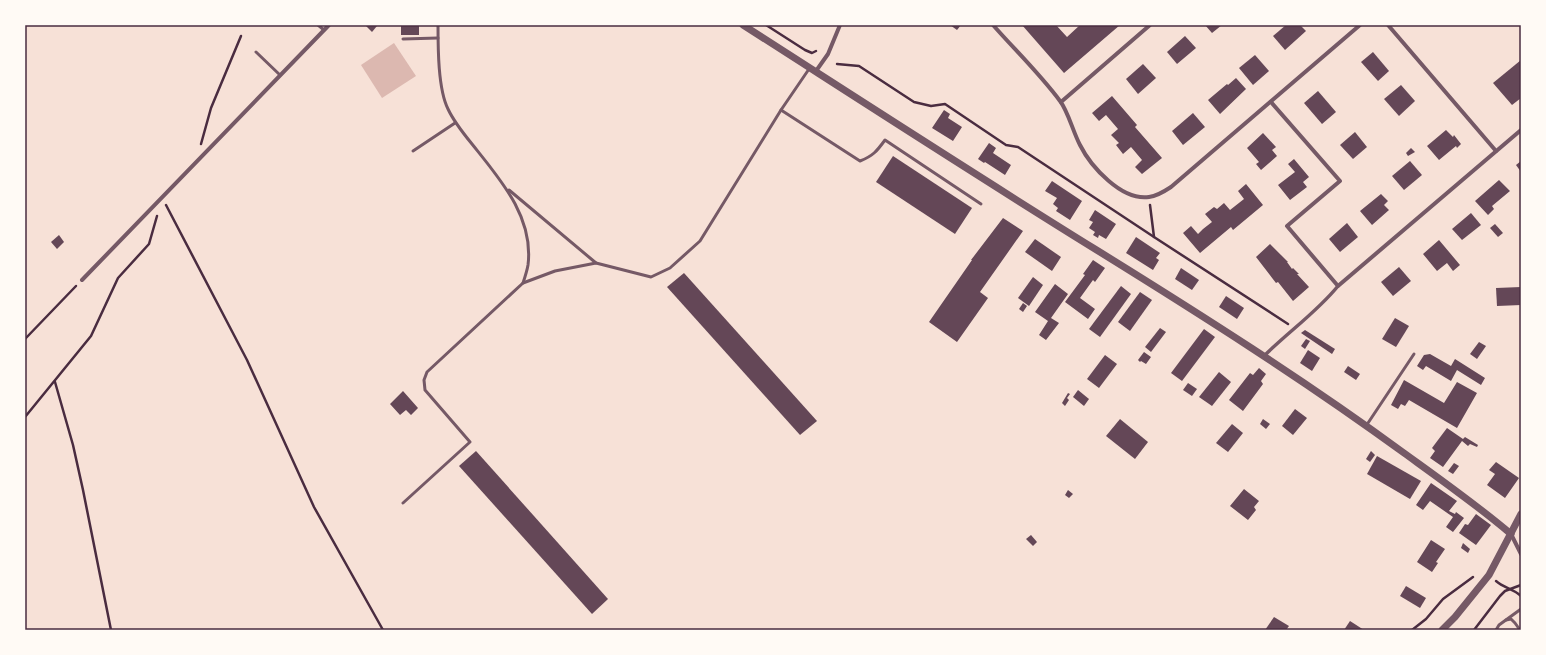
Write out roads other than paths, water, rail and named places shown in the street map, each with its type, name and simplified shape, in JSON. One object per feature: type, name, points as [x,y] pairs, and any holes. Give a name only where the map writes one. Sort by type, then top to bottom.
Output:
[{"type":"street","points":[[82,280],[329,25]]},
{"type":"street","points":[[743,25],[1264,356],[1366,426],[1490,516],[1511,534],[1521,554]]},
{"type":"street","points":[[813,69],[828,54],[840,25]]},
{"type":"street","points":[[993,25],[1061,102],[1080,145],[1098,170],[1113,184],[1130,195],[1149,197],[1171,187],[1360,25]]},
{"type":"street","points":[[1061,102],[1150,25]]},
{"type":"street","points":[[1388,25],[1496,151]]},
{"type":"street","points":[[1271,102],[1340,181],[1287,226],[1338,286]]},
{"type":"street","points":[[1264,356],[1329,298],[1338,286],[1521,130]]},
{"type":"street","points":[[1442,630],[1455,617],[1490,574],[1521,514]]},
{"type":"lane","points":[[318,25],[324,30]]},
{"type":"lane","points":[[438,25],[442,95],[447,108],[455,123],[507,189],[524,223],[528,244],[528,265],[523,283]]},
{"type":"lane","points":[[403,39],[438,38]]},
{"type":"lane","points":[[256,52],[280,75]]},
{"type":"lane","points":[[402,504],[470,442],[425,390],[424,380],[428,372],[523,283],[555,271],[596,263],[651,277],[670,268],[700,241],[781,110],[813,69]]},
{"type":"lane","points":[[781,110],[860,161],[870,158],[885,140],[981,204]]},
{"type":"lane","points":[[413,151],[455,123]]},
{"type":"lane","points":[[507,189],[596,263]]},
{"type":"lane","points":[[1366,426],[1414,354]]},
{"type":"lane","points":[[1496,630],[1504,621],[1521,609]]},
{"type":"lane","points":[[1504,621],[1511,619],[1520,630]]}]
